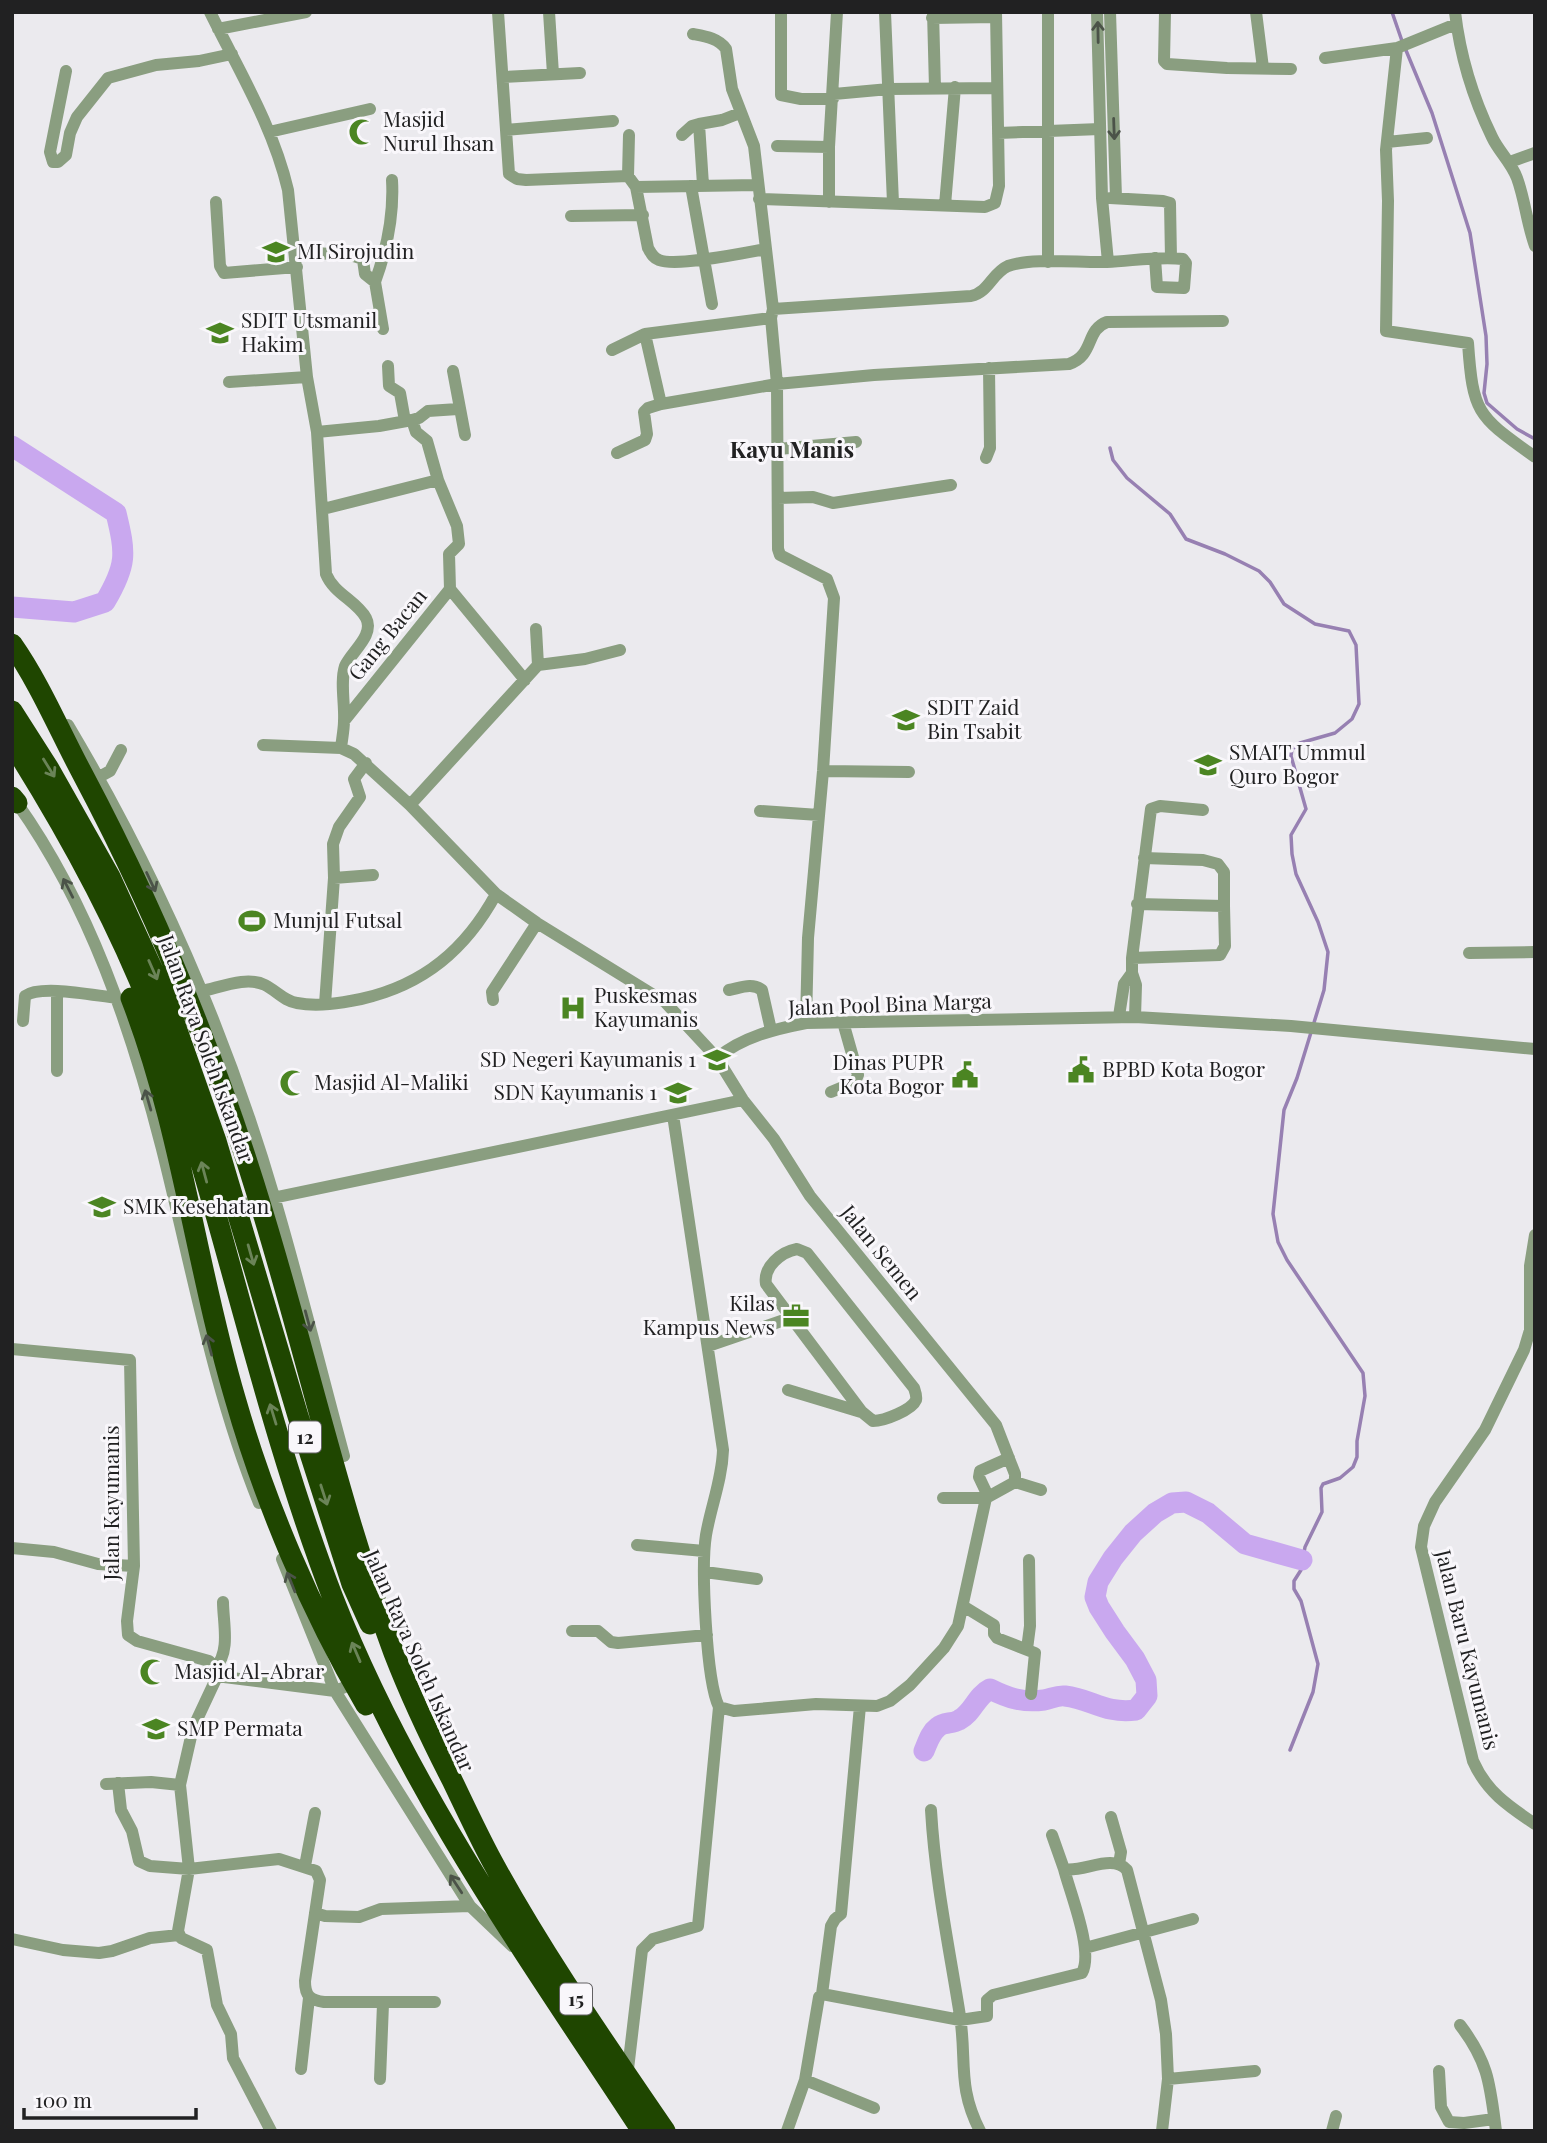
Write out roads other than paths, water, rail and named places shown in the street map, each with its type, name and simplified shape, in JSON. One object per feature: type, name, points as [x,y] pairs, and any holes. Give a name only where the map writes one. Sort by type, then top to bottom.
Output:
[{"type":"highway","points":[[12,643],[33,674],[47,706],[118,840],[182,981],[221,1084],[263,1214],[357,1548],[401,1669],[487,1868]]},
{"type":"highway","name":"Jalan Raya Soleh Iskandar","points":[[12,710],[87,833],[137,933],[166,999],[237,1206],[284,1369],[352,1584],[438,1767],[471,1827],[667,2131]]},
{"type":"highway","name":"Jalan Raya Soleh Iskandar","points":[[12,743],[88,874],[151,1008],[197,1144],[304,1516],[333,1598],[367,1679],[418,1777],[467,1860],[642,2131]]},
{"type":"highway","points":[[12,764],[48,821],[110,945],[138,1016],[169,1119],[235,1399],[278,1524],[340,1661],[415,1787],[445,1832],[487,1868]]},
{"type":"highway","points":[[418,1777],[438,1767]]},
{"type":"highway","name":"15","points":[[487,1868],[651,2131]]},
{"type":"highway","name":"15","points":[[487,1868],[667,2131]]},
{"type":"street","points":[[211,12],[282,165],[288,190],[307,377],[317,432],[325,567],[329,582],[364,615],[368,624],[365,636],[344,671],[341,748]]},
{"type":"street","points":[[218,29],[306,12]]},
{"type":"street","points":[[498,12],[509,174],[517,179],[628,176]]},
{"type":"street","points":[[548,12],[554,74]]},
{"type":"street","points":[[782,12],[781,95],[801,99],[889,89],[996,88]]},
{"type":"street","points":[[829,202],[829,146],[837,12]]},
{"type":"street","points":[[885,12],[893,203]]},
{"type":"street","points":[[1048,12],[1048,262]]},
{"type":"street","points":[[1097,12],[1102,198],[1108,262]]},
{"type":"street","points":[[1110,12],[1116,198]]},
{"type":"street","points":[[1165,12],[1165,63],[1227,68],[1291,68]]},
{"type":"street","points":[[1256,12],[1263,68]]},
{"type":"street","points":[[759,199],[985,207],[995,203],[999,186],[996,15],[932,15],[935,88]]},
{"type":"street","points":[[1325,58],[1402,45],[1455,18],[1467,73],[1493,141],[1510,162],[1518,180],[1535,246]]},
{"type":"street","points":[[693,34],[712,39],[723,44],[726,49],[732,89],[754,146],[777,384],[780,555],[827,579],[834,598],[823,771],[808,938],[806,1023]]},
{"type":"street","points":[[1402,45],[1387,142],[1386,331],[1468,343],[1471,384],[1482,413],[1493,427],[1535,457]]},
{"type":"street","points":[[66,71],[50,152],[53,162],[58,162],[66,155],[70,133],[77,117],[108,78],[156,65],[199,61],[232,54]]},
{"type":"street","points":[[503,77],[580,73]]},
{"type":"street","points":[[946,205],[955,87]]},
{"type":"street","points":[[1099,98],[1113,98]]},
{"type":"street","points":[[269,132],[370,109]]},
{"type":"street","points":[[682,135],[692,126],[740,113]]},
{"type":"street","points":[[506,130],[613,121]]},
{"type":"street","points":[[699,124],[697,186],[712,304]]},
{"type":"street","points":[[998,133],[1100,129]]},
{"type":"street","points":[[629,135],[628,176],[636,187],[652,256],[662,261],[706,260],[766,249]]},
{"type":"street","points":[[1387,142],[1427,138]]},
{"type":"street","points":[[777,146],[829,146]]},
{"type":"street","points":[[1510,162],[1535,153]]},
{"type":"street","points":[[383,329],[375,282],[392,220],[392,180]]},
{"type":"street","points":[[636,187],[757,185]]},
{"type":"street","points":[[1102,198],[1170,203],[1171,258]]},
{"type":"street","points":[[216,202],[220,266],[224,273],[296,260],[345,255],[363,260],[365,274],[375,282]]},
{"type":"street","points":[[571,216],[643,215]]},
{"type":"street","points":[[612,350],[645,334],[772,314],[971,296],[982,292],[999,272],[1010,266],[1048,262],[1108,262],[1155,258],[1171,258],[1185,261],[1185,287],[1157,287],[1155,258]]},
{"type":"street","points":[[617,453],[645,440],[647,434],[644,412],[661,404],[777,384],[874,375],[1069,364],[1083,357],[1096,329],[1107,322],[1223,321]]},
{"type":"street","points":[[645,334],[661,404]]},
{"type":"street","points":[[323,509],[438,480],[427,441],[416,432],[408,420],[400,393],[388,386],[388,366]]},
{"type":"street","points":[[986,458],[990,448],[989,368]]},
{"type":"street","points":[[453,371],[465,435]]},
{"type":"street","points":[[229,382],[307,377]]},
{"type":"street","points":[[317,432],[419,418],[428,411],[458,409]]},
{"type":"street","points":[[778,449],[856,442]]},
{"type":"street","name":"Gang Bacan","points":[[344,721],[450,589],[449,555],[459,544],[465,529],[438,480]]},
{"type":"street","points":[[778,498],[813,497],[833,503],[951,485]]},
{"type":"street","points":[[450,589],[525,680]]},
{"type":"street","points":[[536,629],[538,665]]},
{"type":"street","points":[[411,805],[538,665],[585,659],[620,650]]},
{"type":"street","points":[[33,674],[64,718],[99,777],[202,991],[248,1115],[275,1199],[344,1456],[313,1459]]},
{"type":"street","points":[[214,1210],[743,1100],[717,1058],[665,1002],[537,923],[496,894],[411,805],[354,754],[341,748],[263,744]]},
{"type":"street","points":[[99,777],[110,771],[121,750]]},
{"type":"street","points":[[324,1004],[334,878],[333,844],[339,827],[360,797],[354,779],[366,763]]},
{"type":"street","points":[[823,771],[909,772]]},
{"type":"street","points":[[15,800],[45,842],[94,940],[117,998],[162,1147],[208,1341],[241,1457],[335,1691],[470,1906],[536,1969]]},
{"type":"street","points":[[1135,1017],[1136,985],[1132,973],[1132,958],[1137,904],[1152,807],[1203,810]]},
{"type":"street","points":[[760,811],[819,815]]},
{"type":"street","points":[[1132,958],[1220,956],[1225,946],[1224,872],[1218,863],[1144,858]]},
{"type":"street","points":[[334,878],[373,875]]},
{"type":"street","points":[[202,991],[247,981],[264,984],[289,1002],[312,1005],[368,998],[388,992],[421,977],[465,940],[478,926],[496,894]]},
{"type":"street","points":[[1137,904],[1224,906]]},
{"type":"street","points":[[493,1000],[492,992],[537,923]]},
{"type":"street","points":[[1469,953],[1535,952]]},
{"type":"street","points":[[1118,1016],[1124,984],[1132,973]]},
{"type":"street","points":[[729,990],[759,987],[771,1030]]},
{"type":"street","points":[[23,1021],[25,996],[31,992],[117,998]]},
{"type":"street","points":[[57,992],[57,1071]]},
{"type":"street","name":"Jalan Pool Bina Marga","points":[[717,1058],[727,1050],[771,1030],[806,1023],[1118,1016],[1291,1026],[1535,1049]]},
{"type":"street","points":[[831,1092],[857,1079],[843,1022]]},
{"type":"street","name":"Jalan Semen","points":[[743,1100],[774,1139],[810,1196],[996,1425],[1015,1482]]},
{"type":"street","points":[[628,2069],[642,1950],[653,1939],[698,1926],[719,1707],[707,1635],[704,1551],[722,1463],[721,1437],[673,1115]]},
{"type":"street","name":"Jalan Baru Kayumanis","points":[[1535,1235],[1530,1266],[1531,1320],[1528,1339],[1493,1415],[1428,1516],[1421,1547],[1476,1769],[1497,1798],[1535,1824]]},
{"type":"street","points":[[797,1249],[807,1253],[915,1392],[914,1402],[888,1419],[873,1421],[862,1412],[790,1318],[766,1284],[765,1274],[768,1266],[791,1250],[797,1249]]},
{"type":"street","points":[[708,1346],[790,1318]]},
{"type":"street","name":"Jalan Kayumanis","points":[[12,1349],[130,1360],[135,1566],[127,1621],[128,1634],[137,1641],[209,1661],[216,1672]]},
{"type":"street","points":[[788,1391],[862,1412]]},
{"type":"street","points":[[719,1707],[734,1711],[816,1704],[884,1704],[910,1685],[958,1626],[987,1497],[979,1477],[980,1471],[1009,1458]]},
{"type":"street","points":[[943,1498],[987,1497],[1015,1482],[1041,1490]]},
{"type":"street","points":[[637,1545],[704,1551]]},
{"type":"street","points":[[12,1548],[54,1552],[98,1564],[135,1566]]},
{"type":"street","points":[[1027,1649],[1030,1626],[1029,1560]]},
{"type":"street","points":[[705,1572],[757,1579]]},
{"type":"street","points":[[178,1935],[189,1868],[180,1785],[193,1728],[214,1686],[224,1651],[223,1602]]},
{"type":"street","points":[[963,1606],[994,1625],[997,1638],[1027,1649],[1037,1656],[1031,1694]]},
{"type":"street","points":[[572,1631],[598,1631],[611,1642],[618,1643],[707,1635]]},
{"type":"street","points":[[216,1672],[335,1691],[367,1679]]},
{"type":"street","points":[[788,2131],[805,2080],[819,1997],[822,1994],[829,1934],[835,1919],[841,1914],[860,1706]]},
{"type":"street","points":[[180,1785],[150,1782],[112,1784],[132,1831],[139,1861],[150,1866],[189,1868],[279,1858],[316,1871],[320,1880],[305,1981],[309,1998],[301,2069]]},
{"type":"street","points":[[931,1810],[942,1914],[960,2020],[964,2088],[979,2131]]},
{"type":"street","points":[[305,1867],[314,1813]]},
{"type":"street","points":[[1111,1817],[1121,1852],[1119,1864]]},
{"type":"street","points":[[822,1994],[960,2020],[987,2016],[987,2000],[993,1995],[1082,1973],[1086,1963],[1085,1948],[1052,1835]]},
{"type":"street","points":[[1064,1869],[1072,1871],[1110,1863],[1119,1864],[1127,1870],[1164,2017],[1168,2079],[1162,2131]]},
{"type":"street","points":[[316,1913],[324,1916],[359,1917],[381,1909],[470,1906]]},
{"type":"street","points":[[1085,1948],[1193,1919]]},
{"type":"street","points":[[12,1939],[63,1950],[99,1953],[150,1938],[178,1935],[207,1950],[217,2005],[230,2029],[233,2058],[271,2131]]},
{"type":"street","points":[[309,1998],[324,2003],[435,2002]]},
{"type":"street","points":[[380,2079],[383,2004]]},
{"type":"street","points":[[1439,2071],[1441,2107],[1448,2122],[1495,2125],[1489,2076],[1481,2054],[1460,2025]]},
{"type":"street","points":[[1168,2079],[1255,2071]]},
{"type":"street","points":[[805,2080],[874,2108]]},
{"type":"street","points":[[1332,2131],[1336,2116]]},
{"type":"waterway","points":[[1392,12],[1402,41]]},
{"type":"waterway","points":[[1405,48],[1432,113],[1470,233],[1486,336],[1484,393],[1487,403],[1517,429],[1535,439]]},
{"type":"waterway","points":[[12,446],[116,513],[123,549],[121,568],[105,602],[74,612],[12,607]]},
{"type":"waterway","points":[[1110,448],[1113,460],[1127,478],[1170,514],[1186,539],[1259,571],[1270,582],[1284,604],[1315,624],[1349,631],[1356,645],[1359,704],[1352,719],[1335,733],[1300,743],[1292,749],[1291,756],[1306,809],[1291,835],[1292,854],[1296,874],[1318,922],[1328,952],[1324,990],[1297,1078],[1284,1110],[1273,1214],[1278,1242],[1287,1260],[1363,1373],[1365,1396],[1357,1457],[1353,1467],[1340,1478],[1323,1484],[1322,1512],[1305,1547],[1301,1570],[1294,1581],[1294,1589],[1301,1601],[1318,1664],[1313,1692],[1290,1750]]},
{"type":"waterway","points":[[924,1751],[935,1729],[964,1717],[990,1689],[1022,1700],[1047,1700],[1065,1696],[1115,1710],[1136,1710],[1147,1696],[1146,1680],[1095,1597],[1098,1582],[1133,1533],[1155,1513],[1172,1503],[1186,1502],[1208,1513],[1245,1544],[1302,1560]]},
{"type":"place","name":"Masjid Nurul Ihsan","points":[[362,132]]},
{"type":"place","name":"MI Sirojudin","points":[[276,252]]},
{"type":"place","name":"SDIT Utsmanil Hakim","points":[[220,333]]},
{"type":"place","name":"SDIT Zaid Bin Tsabit","points":[[906,720]]},
{"type":"place","name":"SMAIT Ummul Quro Bogor","points":[[1208,765]]},
{"type":"place","name":"Munjul Futsal","points":[[252,921]]},
{"type":"place","name":"Puskesmas Kayumanis","points":[[573,1008]]},
{"type":"place","name":"SD Negeri Kayumanis 1","points":[[717,1060]]},
{"type":"place","name":"BPBD Kota Bogor","points":[[1081,1070]]},
{"type":"place","name":"Dinas PUPR Kota Bogor","points":[[965,1075]]},
{"type":"place","name":"Masjid Al-Maliki","points":[[293,1083]]},
{"type":"place","name":"SDN Kayumanis 1","points":[[678,1093]]},
{"type":"place","name":"SMK Kesehatan","points":[[102,1207]]},
{"type":"place","name":"Kilas Kampus News","points":[[796,1316]]},
{"type":"place","name":"Masjid Al-Abrar","points":[[153,1672]]},
{"type":"place","name":"SMP Permata","points":[[156,1729]]},
{"type":"district","name":"Kayu Manis","points":[[792,450]]}]
